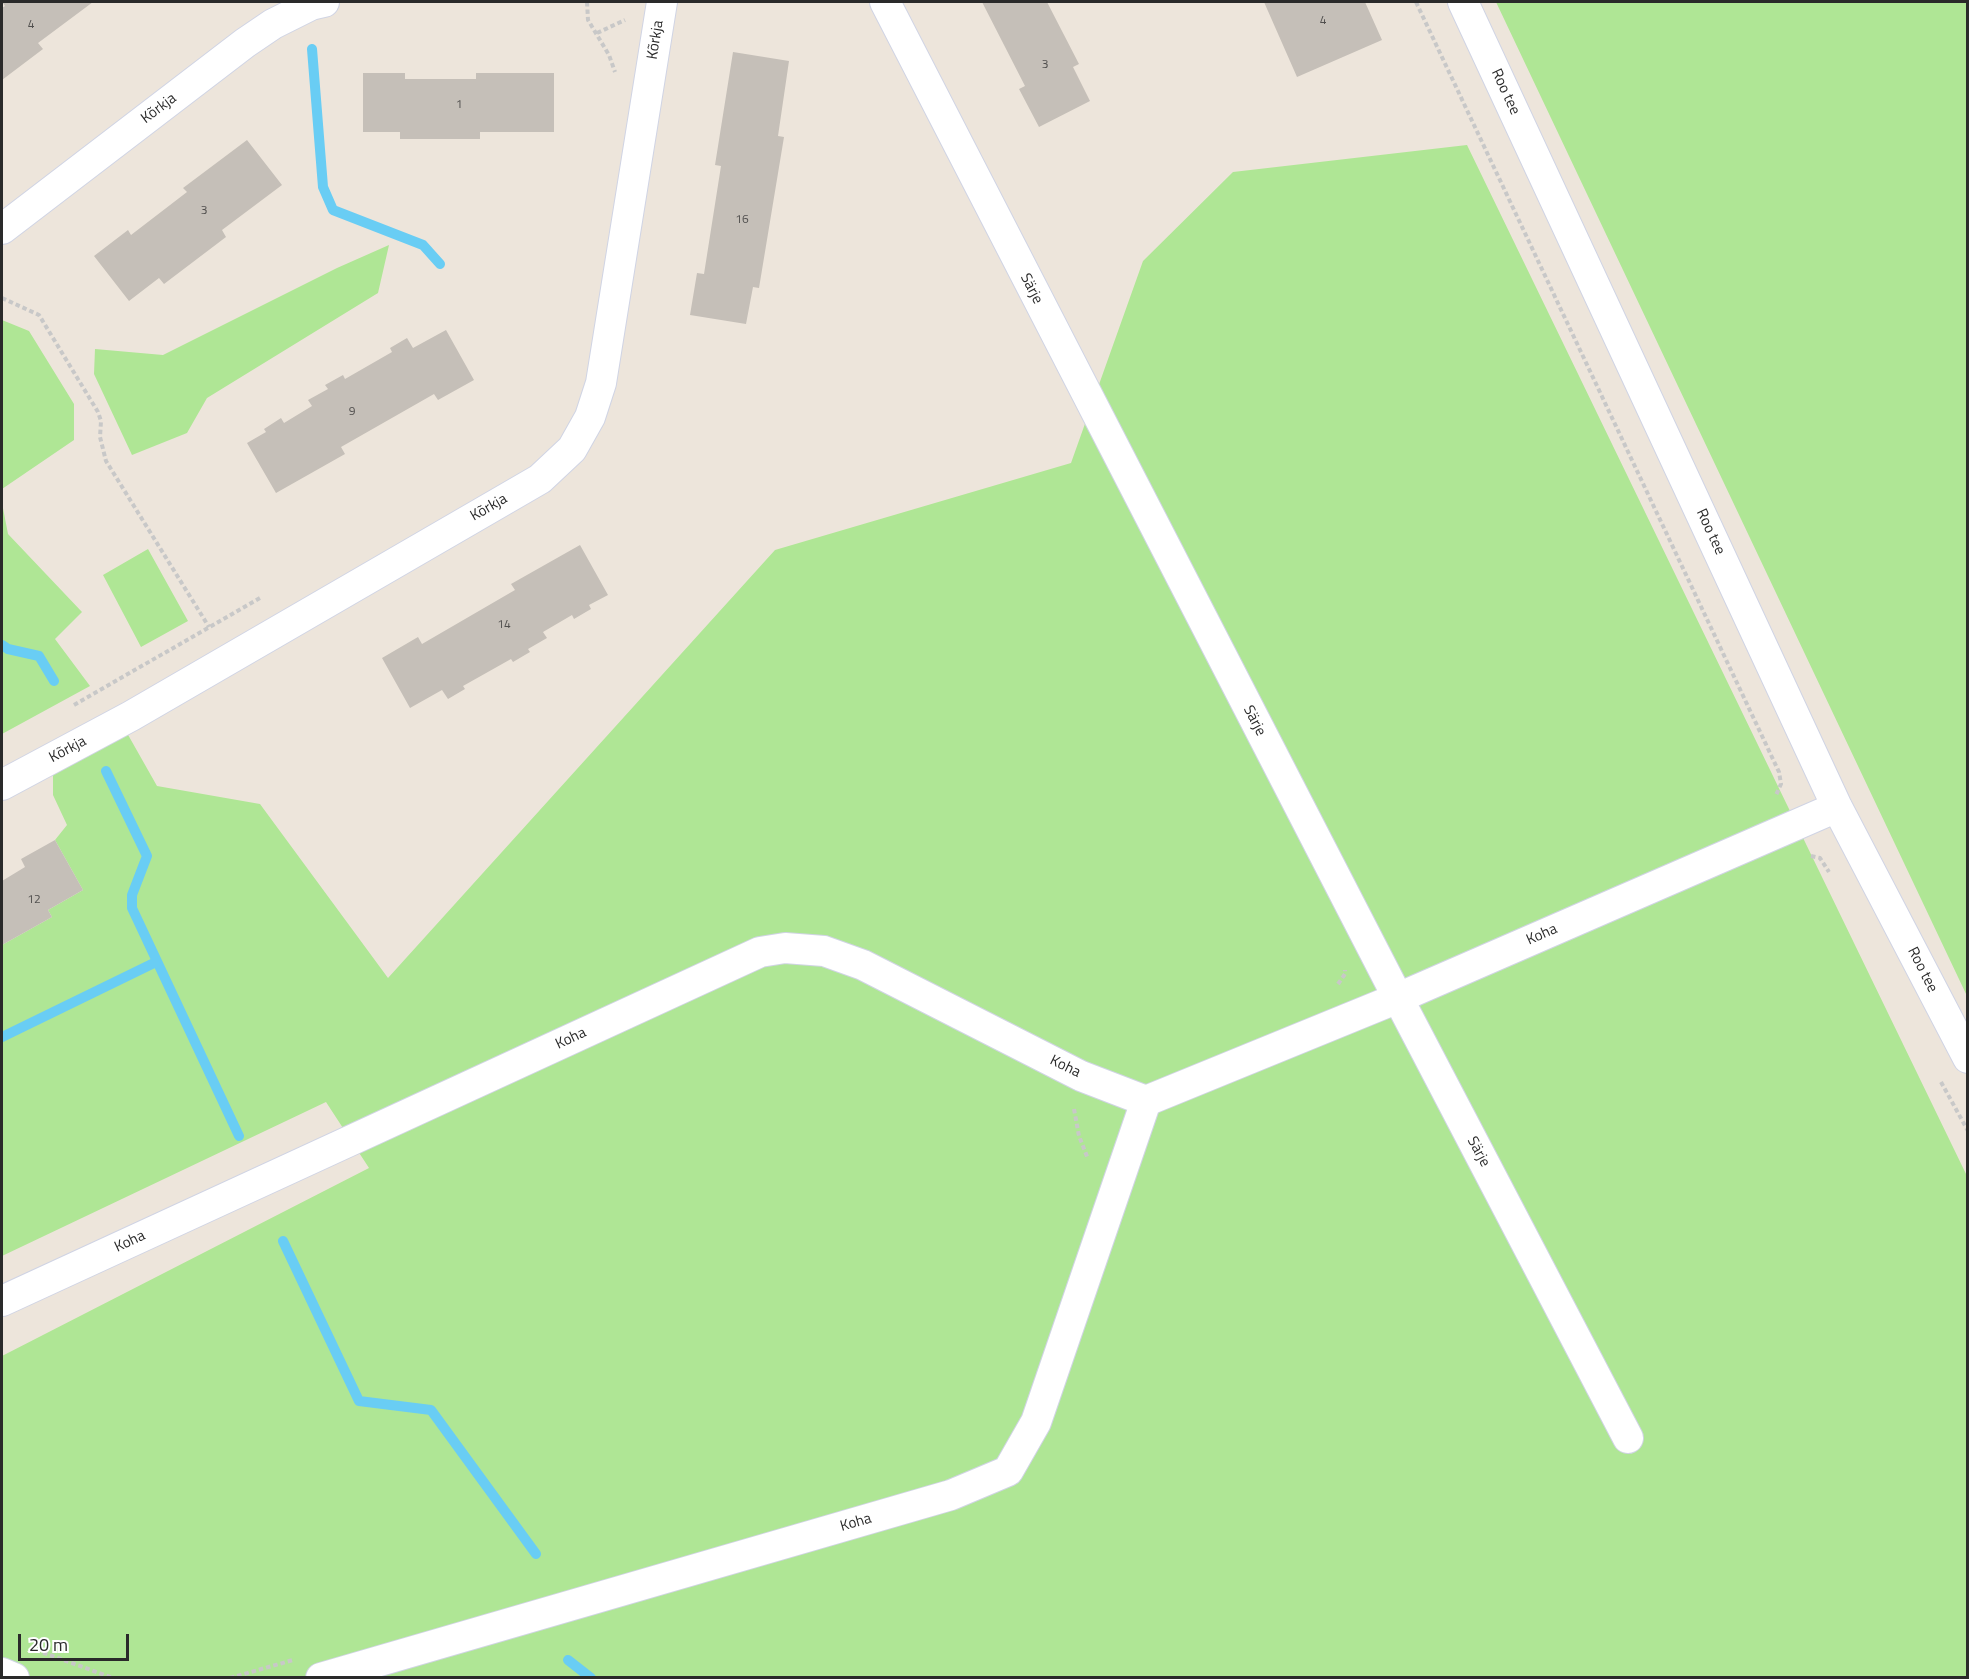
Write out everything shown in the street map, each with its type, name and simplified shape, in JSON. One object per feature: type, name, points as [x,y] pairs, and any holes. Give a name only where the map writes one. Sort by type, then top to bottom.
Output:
[{"type":"street","name":"Kõrkja","points":[[2,229],[245,43],[273,24],[311,5],[324,2]]},
{"type":"street","name":"Kõrkja","points":[[2,785],[131,716],[540,479],[572,448],[590,417],[601,383],[662,2]]},
{"type":"street","name":"Särje","points":[[885,2],[1371,946],[1628,1438]]},
{"type":"street","name":"Roo tee","points":[[1463,2],[1837,807],[1968,1058]]},
{"type":"street","name":"Koha","points":[[2,1301],[760,952],[785,948],[824,951],[863,965],[1081,1076],[1146,1101],[1398,998],[1837,807]]},
{"type":"street","name":"Koha","points":[[321,1677],[951,1495],[1008,1471],[1036,1422],[1146,1101]]},
{"type":"street","points":[[2,1673],[14,1677]]},
{"type":"path","points":[[587,2],[588,20],[609,55],[615,72],[615,81]]},
{"type":"path","points":[[1416,2],[1779,772],[1781,784],[1775,799],[1765,806],[1789,853],[1820,858],[1830,873]]},
{"type":"path","points":[[2,298],[39,315],[98,412],[101,421],[100,437],[106,461],[209,627]]},
{"type":"path","points":[[64,710],[267,594]]},
{"type":"path","points":[[1336,1024],[1324,992],[1332,989],[1341,981],[1345,974],[1345,962],[1371,946]]},
{"type":"path","points":[[1081,1076],[1073,1101],[1079,1136],[1089,1166]]},
{"type":"path","points":[[1940,1080],[1968,1131]]},
{"type":"path","points":[[35,1649],[114,1677]]},
{"type":"green space","points":[[1496,2],[1967,2],[1967,996]]},
{"type":"green space","points":[[1467,145],[1967,1176],[1967,1677],[2,1677],[2,1356],[369,1168],[326,1102],[2,1256],[2,945],[52,917],[48,910],[83,890],[55,840],[67,825],[53,795],[53,774],[127,733],[157,786],[260,804],[388,978],[775,550],[1071,463],[1143,261],[1233,172]]},
{"type":"green space","points":[[389,245],[378,293],[207,398],[187,433],[132,455],[94,374],[95,349],[163,355],[337,268]]},
{"type":"green space","points":[[2,320],[29,331],[74,404],[74,440],[2,489]]},
{"type":"green space","points":[[2,503],[8,534],[82,612],[55,639],[90,686],[2,734]]},
{"type":"green space","points":[[148,549],[188,621],[141,647],[103,575]]},
{"type":"building","points":[[2,2],[93,2],[38,43],[43,49],[2,80],[2,8],[5,6]]},
{"type":"building","points":[[982,2],[1047,2],[1079,64],[1073,67],[1090,101],[1039,127],[1019,89],[1025,86]]},
{"type":"building","points":[[1264,2],[1365,2],[1382,40],[1297,77]]},
{"type":"building","points":[[733,52],[789,61],[778,136],[784,137],[759,288],[753,287],[746,324],[690,315],[697,273],[704,274],[721,166],[715,165]]},
{"type":"building","points":[[363,73],[405,73],[405,79],[476,79],[476,73],[554,73],[554,132],[480,132],[480,139],[400,139],[400,132],[363,132]]},
{"type":"building","points":[[247,140],[282,185],[222,230],[226,237],[164,284],[159,278],[129,301],[94,256],[128,230],[131,235],[187,192],[183,188]]},
{"type":"building","points":[[446,330],[474,380],[438,400],[434,394],[341,447],[345,454],[276,493],[247,443],[266,432],[264,429],[281,418],[284,423],[312,406],[308,400],[328,389],[325,385],[343,375],[345,379],[392,352],[390,348],[407,338],[413,348]]},
{"type":"building","points":[[580,545],[608,595],[589,605],[591,609],[574,619],[572,615],[543,632],[547,638],[528,649],[530,652],[513,662],[511,659],[463,686],[465,689],[448,699],[442,690],[410,708],[382,658],[418,637],[422,644],[515,590],[511,584]]},
{"type":"building","points":[[55,840],[83,890],[48,910],[52,917],[2,945],[2,881],[25,867],[21,859]]},
{"type":"waterway","points":[[312,49],[323,187],[333,210],[423,245],[440,264]]},
{"type":"waterway","points":[[2,645],[8,649],[39,656],[54,681]]},
{"type":"waterway","points":[[106,771],[147,856],[132,895],[132,908],[239,1136]]},
{"type":"waterway","points":[[2,1037],[156,962]]},
{"type":"waterway","points":[[283,1241],[359,1401],[431,1410],[536,1554]]},
{"type":"waterway","points":[[568,1660],[591,1678]]}]
